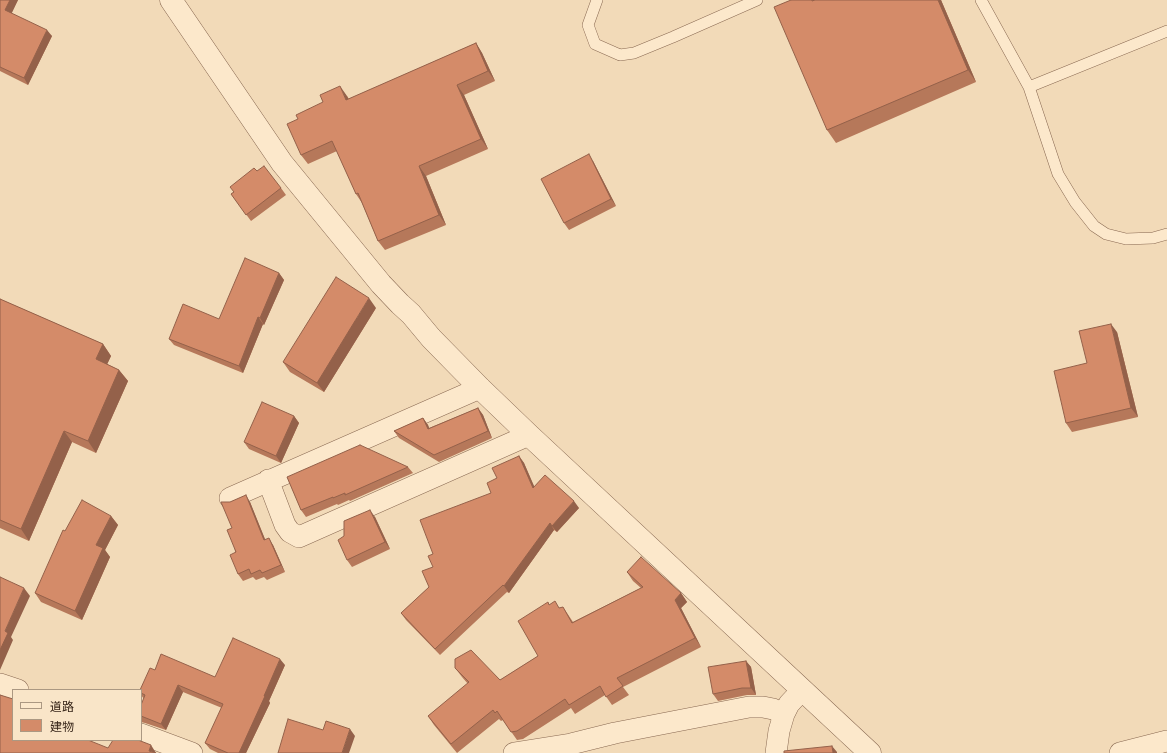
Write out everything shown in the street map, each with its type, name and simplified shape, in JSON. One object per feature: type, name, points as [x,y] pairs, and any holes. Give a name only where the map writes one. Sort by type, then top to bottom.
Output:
[{"type":"street","points":[[171,0],[282,163],[381,284],[411,314],[430,338],[480,388],[870,753]]},
{"type":"street","points":[[230,498],[480,388]]},
{"type":"street","points":[[268,480],[285,525],[290,532],[299,537],[530,435]]},
{"type":"street","points":[[0,684],[15,689]]},
{"type":"street","points":[[776,753],[779,731],[784,714],[802,690]]},
{"type":"street","points":[[514,753],[571,744],[749,707],[773,709],[784,714]]},
{"type":"street","points":[[142,734],[192,753]]},
{"type":"street","points":[[1120,753],[1167,741]]},
{"type":"lane","points":[[597,0],[588,24],[595,44],[620,55],[634,53],[757,0]]},
{"type":"lane","points":[[981,0],[1029,87],[1058,174],[1075,202],[1094,226],[1106,234],[1126,239],[1153,238],[1167,234]]},
{"type":"lane","points":[[1029,87],[1167,31]]},
{"type":"building","points":[[0,0],[10,0],[5,10],[47,30],[24,78],[0,67]]},
{"type":"building","points":[[791,0],[938,0],[968,70],[827,130],[774,7]]},
{"type":"building","points":[[476,43],[488,71],[457,85],[481,139],[419,166],[439,215],[378,241],[358,193],[356,194],[332,141],[301,155],[287,124],[298,119],[296,115],[323,102],[320,95],[340,86],[346,100]]},
{"type":"building","points":[[589,154],[611,199],[564,223],[541,179]]},
{"type":"building","points":[[264,166],[281,188],[246,215],[231,194],[234,192],[230,187],[254,168],[257,171]]},
{"type":"building","points":[[245,258],[279,273],[260,318],[258,317],[239,366],[169,339],[183,304],[219,319]]},
{"type":"building","points":[[336,277],[369,298],[317,383],[283,362]]},
{"type":"building","points":[[0,299],[103,344],[96,359],[119,370],[88,441],[64,431],[21,529],[0,520]]},
{"type":"building","points":[[1111,324],[1131,408],[1066,423],[1054,371],[1087,363],[1079,331]]},
{"type":"building","points":[[262,402],[294,416],[276,456],[244,442]]},
{"type":"building","points":[[478,408],[488,431],[434,455],[394,431],[423,418],[428,429]]},
{"type":"building","points":[[360,445],[408,467],[345,495],[345,493],[301,510],[287,477]]},
{"type":"building","points":[[519,456],[533,488],[545,475],[574,501],[552,526],[550,523],[504,586],[503,585],[435,649],[401,613],[429,587],[422,571],[433,567],[428,556],[433,554],[420,520],[491,493],[487,483],[497,478],[492,468]]},
{"type":"building","points":[[246,495],[264,540],[269,538],[281,565],[262,573],[260,570],[251,574],[249,569],[238,574],[230,555],[236,552],[227,530],[232,528],[221,502],[230,502]]},
{"type":"building","points":[[82,500],[111,516],[96,545],[103,548],[75,611],[35,593],[63,530],[65,531]]},
{"type":"building","points":[[370,510],[385,542],[347,560],[338,540],[344,536],[344,521]]},
{"type":"building","points":[[641,557],[681,593],[675,600],[695,638],[617,678],[623,686],[606,697],[600,686],[569,705],[565,699],[517,731],[511,732],[497,711],[495,713],[493,710],[451,744],[428,716],[469,682],[455,668],[455,659],[471,650],[500,680],[538,656],[518,621],[548,602],[549,605],[555,601],[559,608],[563,607],[572,623],[643,587],[627,572]]},
{"type":"building","points":[[0,577],[24,588],[5,631],[8,633],[0,650]]},
{"type":"building","points":[[233,638],[280,659],[239,753],[228,753],[205,743],[223,704],[178,685],[161,724],[142,716],[142,702],[145,695],[142,694],[142,689],[140,689],[150,668],[155,670],[161,654],[215,677]]},
{"type":"building","points":[[746,661],[751,688],[742,688],[713,694],[708,667]]},
{"type":"building","points":[[0,695],[12,699],[12,741],[90,741],[108,748],[112,741],[141,741],[151,745],[149,751],[156,753],[0,753]]},
{"type":"building","points":[[288,719],[323,730],[326,721],[350,729],[342,753],[278,753]]},
{"type":"building","points":[[832,746],[833,753],[784,753],[784,751]]}]
